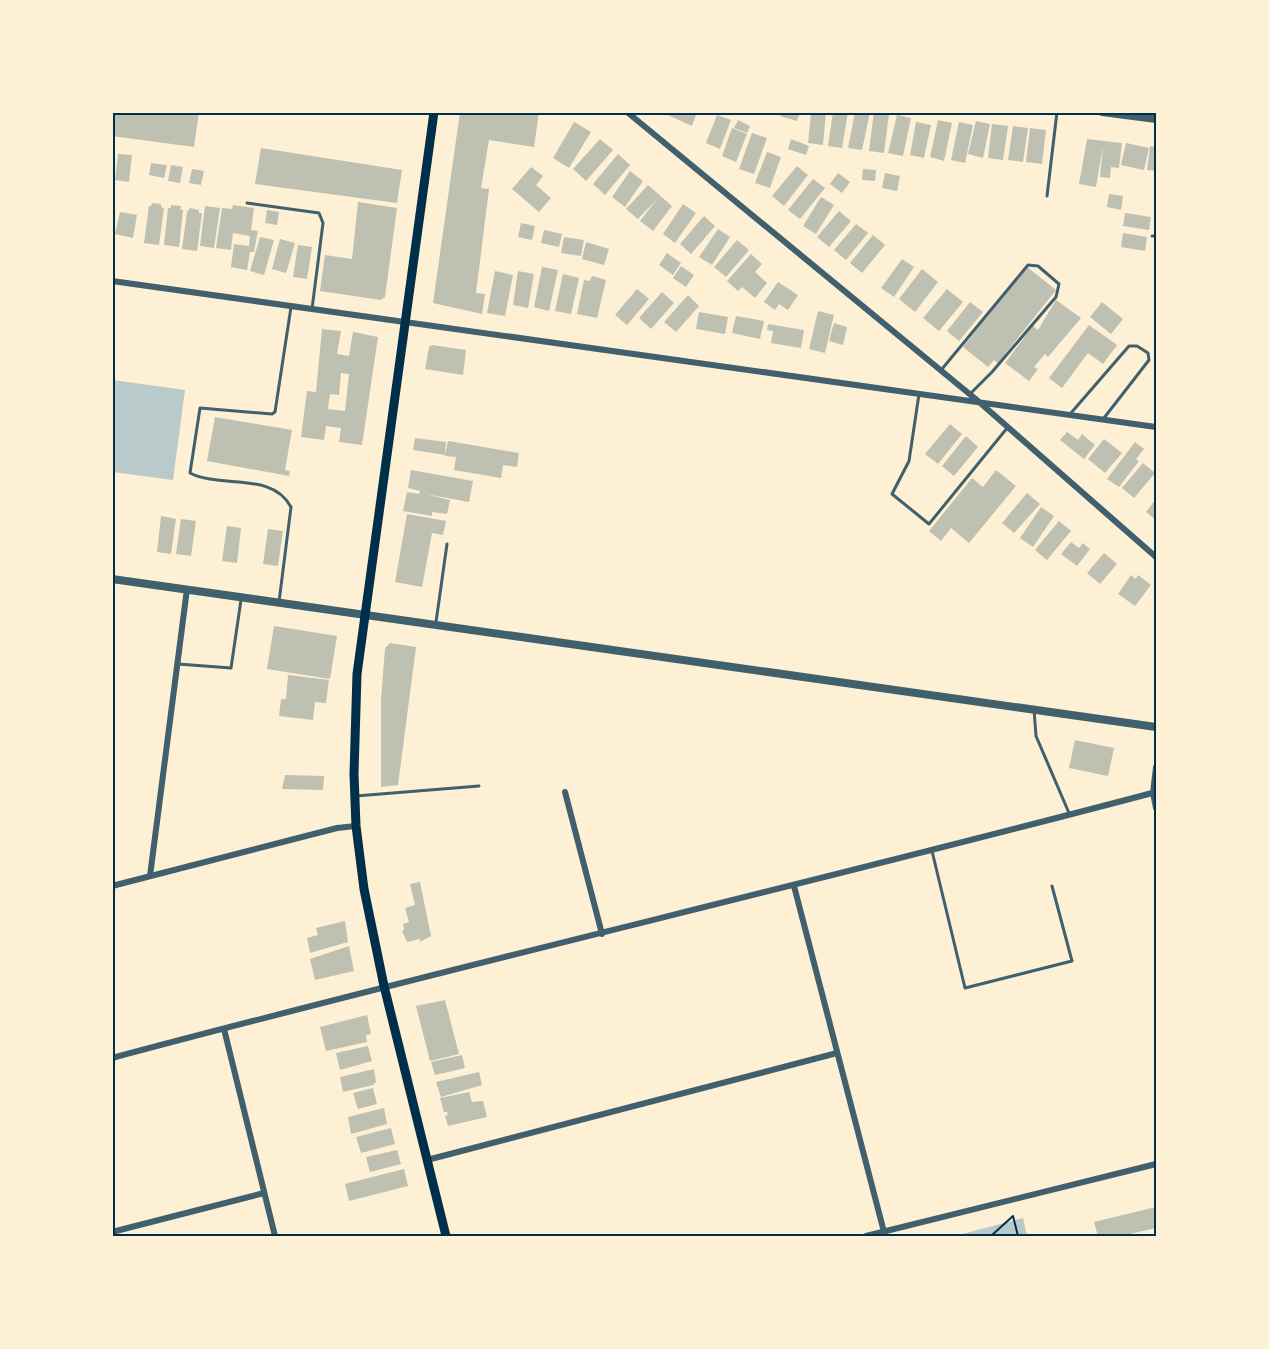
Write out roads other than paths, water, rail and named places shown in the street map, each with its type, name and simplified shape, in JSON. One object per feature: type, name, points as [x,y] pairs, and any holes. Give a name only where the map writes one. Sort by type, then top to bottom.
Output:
[{"type":"main road","points":[[434,112],[357,674],[355,796],[356,826],[364,889],[384,986],[446,1236]]},
{"type":"street","points":[[627,112],[970,394],[1156,557]]},
{"type":"street","points":[[1102,112],[1156,119]]},
{"type":"street","points":[[112,281],[1071,413],[1156,427]]},
{"type":"street","points":[[112,579],[1034,707],[1156,727]]},
{"type":"street","points":[[150,876],[187,589]]},
{"type":"street","points":[[1156,767],[1156,808]]},
{"type":"street","points":[[565,792],[602,934]]},
{"type":"street","points":[[112,1058],[384,986],[794,886],[1155,793]]},
{"type":"street","points":[[112,886],[337,828],[356,826]]},
{"type":"street","points":[[794,886],[884,1232]]},
{"type":"street","points":[[224,1029],[275,1236]]},
{"type":"street","points":[[427,1160],[837,1053]]},
{"type":"street","points":[[866,1236],[1156,1164]]},
{"type":"street","points":[[112,1232],[264,1193]]},
{"type":"lane","points":[[1047,196],[1057,112]]},
{"type":"lane","points":[[247,203],[319,213],[323,223],[312,309]]},
{"type":"lane","points":[[940,370],[1028,265],[1038,266],[1059,284],[1059,291],[992,372],[970,394]]},
{"type":"lane","points":[[279,602],[291,507],[288,501],[272,488],[190,473],[200,408],[272,414],[275,412],[291,306]]},
{"type":"lane","points":[[1071,413],[1129,346],[1137,346],[1148,353],[1149,360],[1104,418]]},
{"type":"lane","points":[[919,393],[909,461],[892,494],[928,524],[1008,427]]},
{"type":"lane","points":[[436,624],[447,544]]},
{"type":"lane","points":[[178,664],[231,668],[242,597]]},
{"type":"lane","points":[[1034,707],[1036,736],[1070,815]]},
{"type":"lane","points":[[355,796],[479,786]]},
{"type":"lane","points":[[932,850],[965,988],[1072,961],[1052,886]]}]
